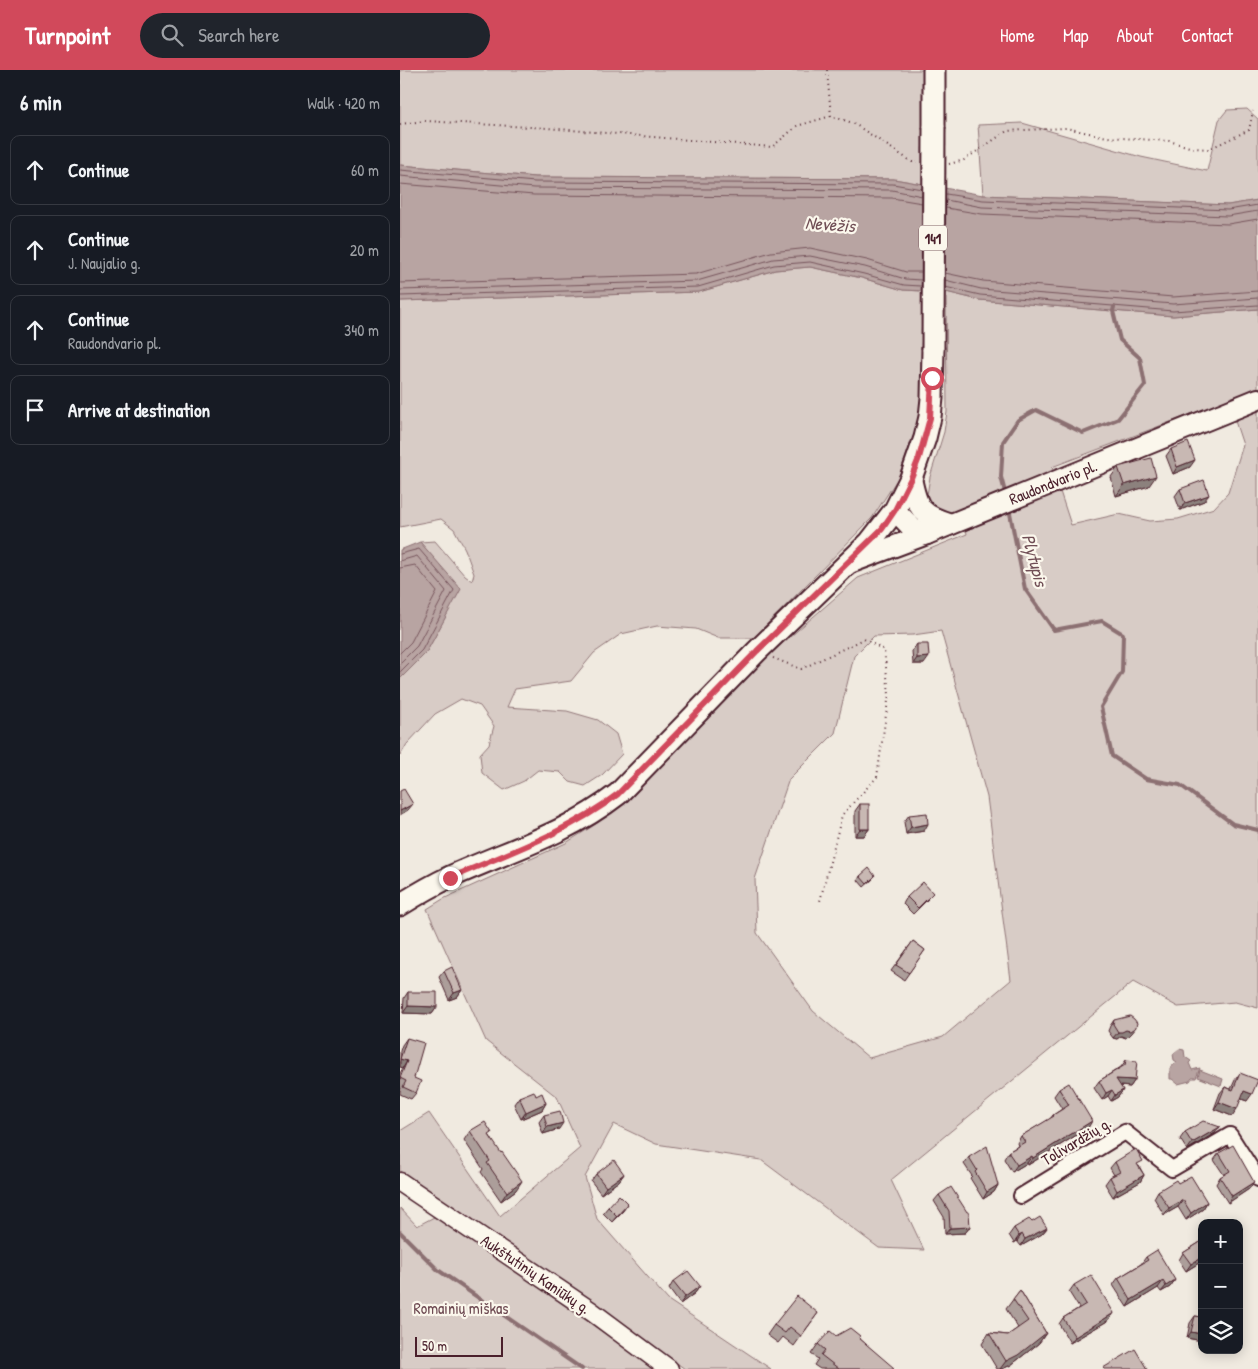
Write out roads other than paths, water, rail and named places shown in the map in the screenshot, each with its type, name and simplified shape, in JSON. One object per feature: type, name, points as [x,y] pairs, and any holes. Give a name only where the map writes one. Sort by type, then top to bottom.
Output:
[{"type":"main road","name":"141","points":[[895,510],[911,478],[923,445],[930,418],[932,398],[934,70]]},
{"type":"main road","name":"Raudondvario pl.","points":[[847,564],[927,534],[1258,398]]},
{"type":"main road","points":[[911,478],[915,496],[921,509],[932,518],[951,524]]},
{"type":"main road","points":[[895,510],[921,509]]},
{"type":"main road","points":[[895,510],[914,529],[927,534]]},
{"type":"main road","name":"Raudondvario pl.","points":[[400,905],[450,878],[568,827],[595,812],[618,794],[757,651],[876,535],[895,510]]},
{"type":"street","name":"Tolivardžių g.","points":[[1021,1196],[1125,1132],[1172,1169],[1230,1134],[1258,1179]]},
{"type":"street","name":"Aukštutinių Kaniūkų g.","points":[[400,1182],[591,1311],[669,1369]]},
{"type":"water","name":"Nevėžis","points":[[400,165],[535,177],[894,179],[983,195],[1228,205],[1258,200],[1258,309],[1173,316],[979,300],[946,292],[903,290],[862,278],[810,267],[775,270],[699,292],[400,301]]},
{"type":"water","points":[[420,542],[461,589],[426,653],[400,679],[400,550]]},
{"type":"water","points":[[1179,1049],[1184,1050],[1185,1057],[1191,1061],[1189,1063],[1192,1070],[1200,1068],[1196,1078],[1178,1084],[1170,1079],[1170,1068],[1177,1062],[1174,1060],[1173,1054]]},
{"type":"water","points":[[1200,1070],[1223,1079],[1221,1086],[1198,1077]]},
{"type":"waterway","name":"Plytupis","points":[[1006,496],[1001,477],[1003,442],[1018,420],[1036,410],[1083,433],[1118,419],[1145,385],[1140,358],[1120,340],[1113,311],[1114,307]]},
{"type":"waterway","name":"Plytupis","points":[[1009,508],[1025,589],[1054,630],[1102,621],[1123,634],[1122,672],[1101,707],[1112,756],[1146,779],[1180,785],[1233,824],[1258,830]]},
{"type":"waterway","points":[[400,1232],[438,1270],[582,1369]]},
{"type":"park label","name":"Romainių miškas","points":[[461,1308]]}]
